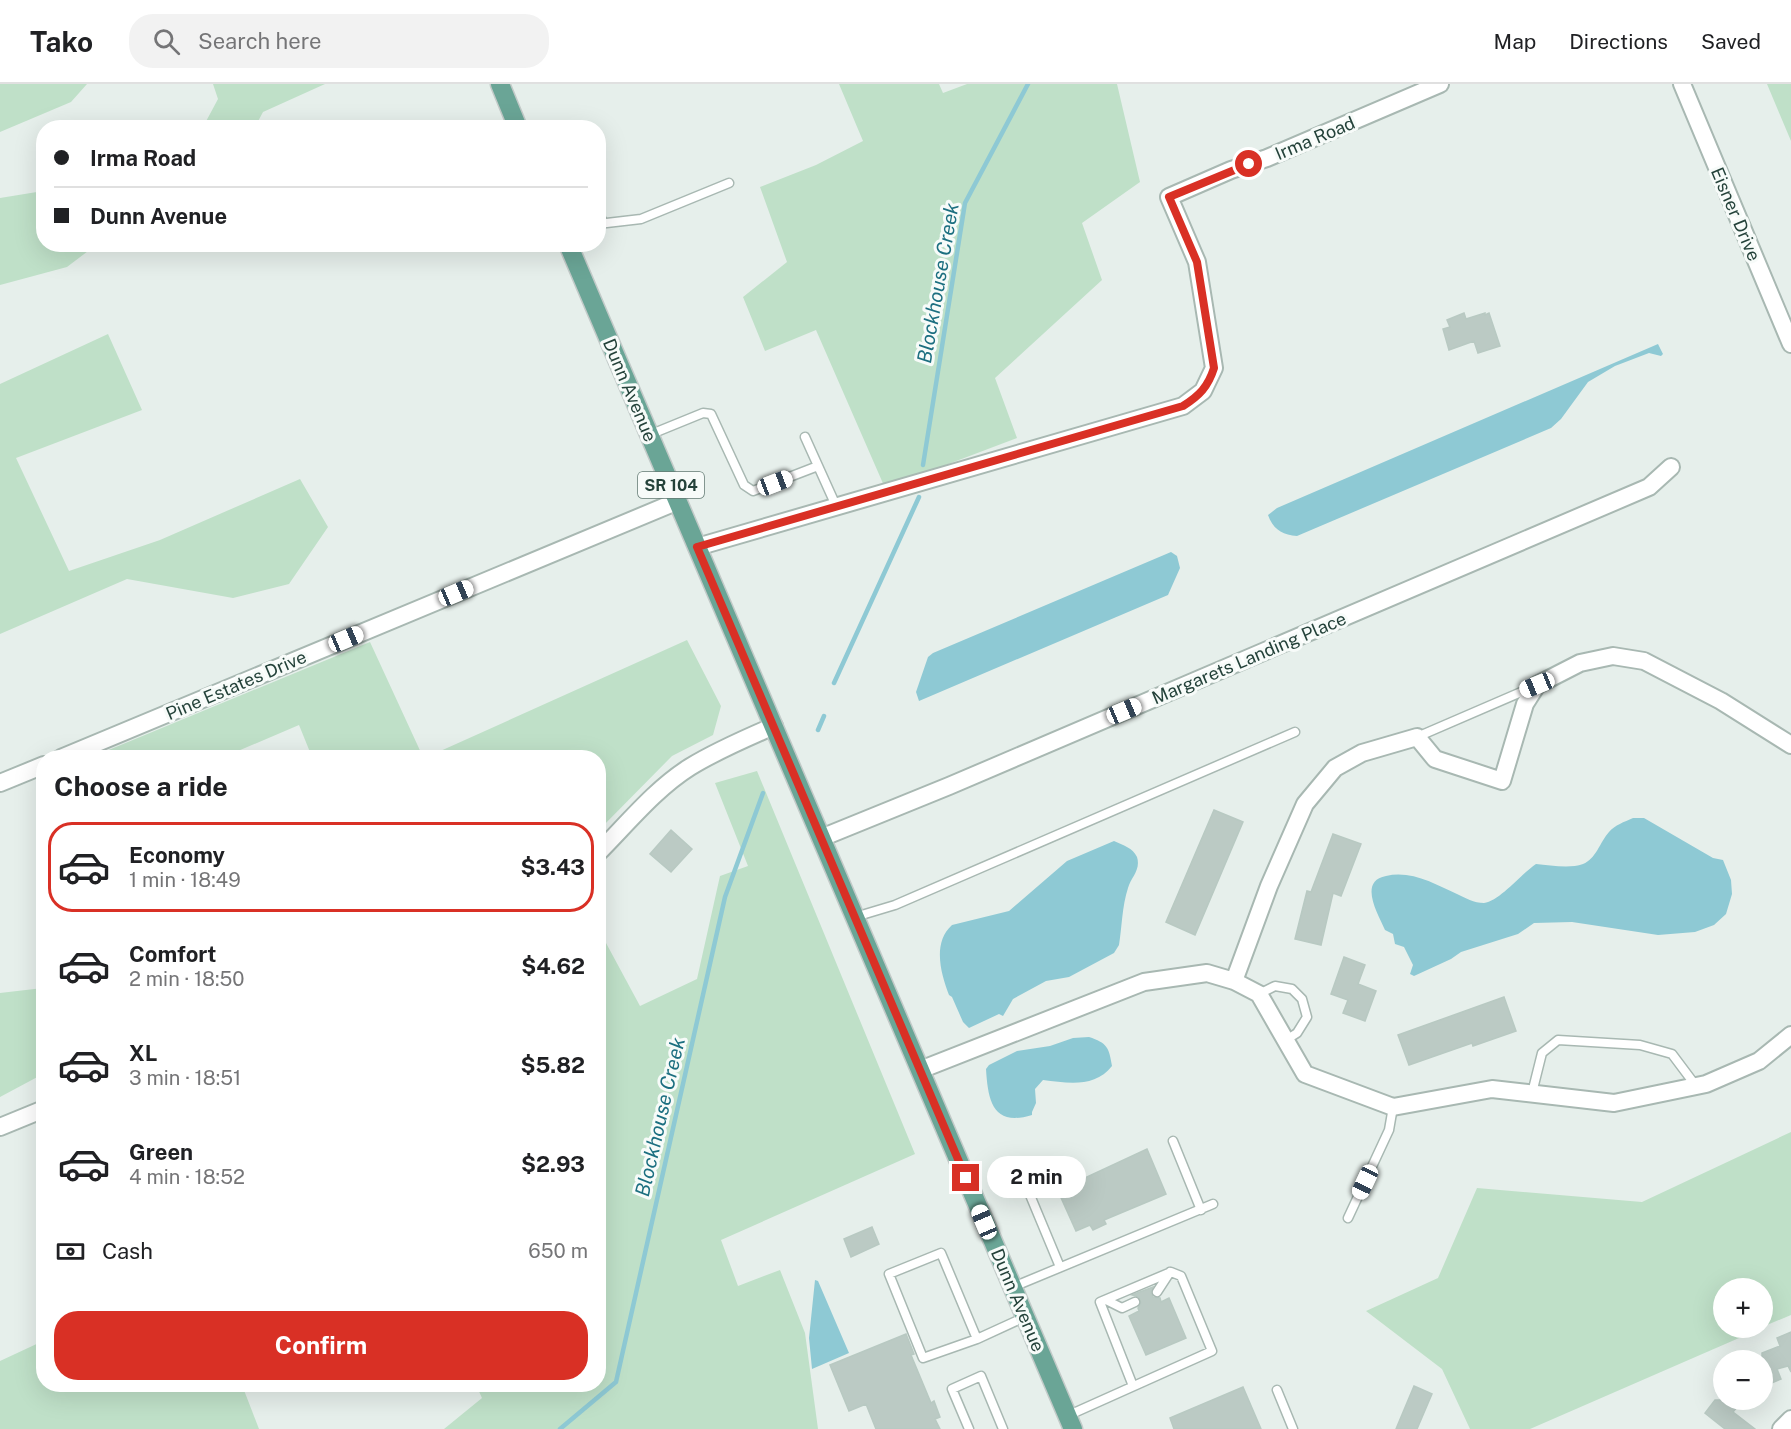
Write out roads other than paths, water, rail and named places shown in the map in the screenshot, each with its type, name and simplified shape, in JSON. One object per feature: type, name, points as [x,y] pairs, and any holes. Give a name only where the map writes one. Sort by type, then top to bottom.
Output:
[{"type":"main road","points":[[505,87],[515,120]]},
{"type":"main road","name":"Dunn Avenue","points":[[571,252],[1070,1422]]},
{"type":"street","name":"Irma Road","points":[[697,547],[1183,406],[1203,392],[1214,368],[1197,262],[1169,197],[1440,84]]},
{"type":"street","name":"Eisner Drive","points":[[1682,84],[1791,344]]},
{"type":"street","name":"Margarets Landing Place","points":[[821,838],[949,786],[1649,487],[1671,467]]},
{"type":"street","name":"Pine Estates Drive","points":[[80,750],[678,501]]},
{"type":"street","points":[[1234,981],[1269,886],[1305,804],[1335,768],[1362,753],[1417,737],[1435,759],[1502,782],[1526,704],[1537,685],[1581,663],[1613,656],[1644,661],[1721,701],[1791,745]]},
{"type":"street","points":[[606,845],[647,803],[690,766],[774,726]]},
{"type":"street","points":[[0,783],[36,768]]},
{"type":"street","points":[[920,1070],[1144,982],[1207,973],[1234,981],[1259,994],[1305,1074],[1393,1107],[1492,1089],[1614,1103],[1706,1084],[1759,1061],[1791,1035]]},
{"type":"street","points":[[0,1127],[36,1112]]},
{"type":"lane","points":[[606,223],[641,219],[729,183]]},
{"type":"lane","points":[[650,435],[703,413],[711,414],[744,485],[753,491],[818,466]]},
{"type":"lane","points":[[806,437],[837,508]]},
{"type":"lane","points":[[1417,737],[1537,685]]},
{"type":"lane","points":[[855,918],[895,905],[1295,732]]},
{"type":"lane","points":[[1259,994],[1275,986],[1292,988],[1302,999],[1307,1017],[1297,1033],[1286,1040]]},
{"type":"lane","points":[[1532,1093],[1542,1053],[1558,1040],[1640,1045],[1672,1054],[1696,1086]]},
{"type":"lane","points":[[1348,1218],[1389,1130],[1393,1107]]},
{"type":"lane","points":[[1173,1141],[1200,1210]]},
{"type":"lane","points":[[1060,1267],[1029,1188],[1033,1182],[1066,1169]]},
{"type":"lane","points":[[1012,1287],[1213,1204]]},
{"type":"lane","points":[[977,1339],[941,1252],[889,1274],[923,1358],[977,1339],[1025,1317]]},
{"type":"lane","points":[[1157,1292],[1171,1272]]},
{"type":"lane","points":[[1070,1422],[1133,1386],[1212,1351],[1181,1276],[1171,1272],[1100,1302],[1133,1386]]},
{"type":"lane","points":[[1106,1300],[1122,1308],[1135,1302]]},
{"type":"lane","points":[[969,1429],[952,1389],[981,1377],[1003,1429]]},
{"type":"lane","points":[[1277,1390],[1293,1429]]},
{"type":"water","points":[[1658,344],[1663,354],[1661,356],[1649,353],[1615,366],[1588,382],[1561,419],[1551,428],[1297,536],[1279,530],[1270,520],[1268,515],[1277,508]]},
{"type":"water","points":[[1171,552],[1177,556],[1180,568],[1168,595],[919,701],[916,692],[928,657],[933,653]]},
{"type":"water","points":[[1633,818],[1644,818],[1713,858],[1723,860],[1731,880],[1732,894],[1726,914],[1714,925],[1695,932],[1658,935],[1572,922],[1534,923],[1518,934],[1461,952],[1414,976],[1410,974],[1413,965],[1404,947],[1395,944],[1393,934],[1385,930],[1372,899],[1373,884],[1378,879],[1405,875],[1423,879],[1473,901],[1484,903],[1504,892],[1536,864],[1572,866],[1587,862],[1611,830]]},
{"type":"water","points":[[1114,841],[1133,851],[1138,862],[1126,895],[1119,945],[1114,953],[1069,977],[1046,981],[1013,999],[1003,1016],[999,1014],[969,1028],[963,1022],[943,978],[940,950],[946,932],[952,925],[1009,911],[1067,861]]},
{"type":"water","points":[[1089,1037],[1100,1041],[1110,1054],[1112,1066],[1105,1073],[1089,1081],[1043,1080],[1035,1089],[1036,1103],[1032,1115],[1019,1118],[1009,1117],[995,1109],[987,1081],[986,1069],[989,1065],[1017,1051],[1050,1046],[1073,1038]]},
{"type":"water","points":[[815,1280],[818,1281],[849,1353],[812,1369],[809,1338]]},
{"type":"waterway","name":"Blockhouse Creek","points":[[923,465],[965,203],[1028,84]]},
{"type":"waterway","name":"Blockhouse Creek","points":[[834,683],[919,497]]},
{"type":"waterway","name":"Blockhouse Creek","points":[[818,730],[824,716]]},
{"type":"waterway","name":"Blockhouse Creek","points":[[606,1390],[616,1382],[725,897],[763,793]]},
{"type":"waterway","name":"Blockhouse Creek","points":[[560,1429],[604,1392]]}]
